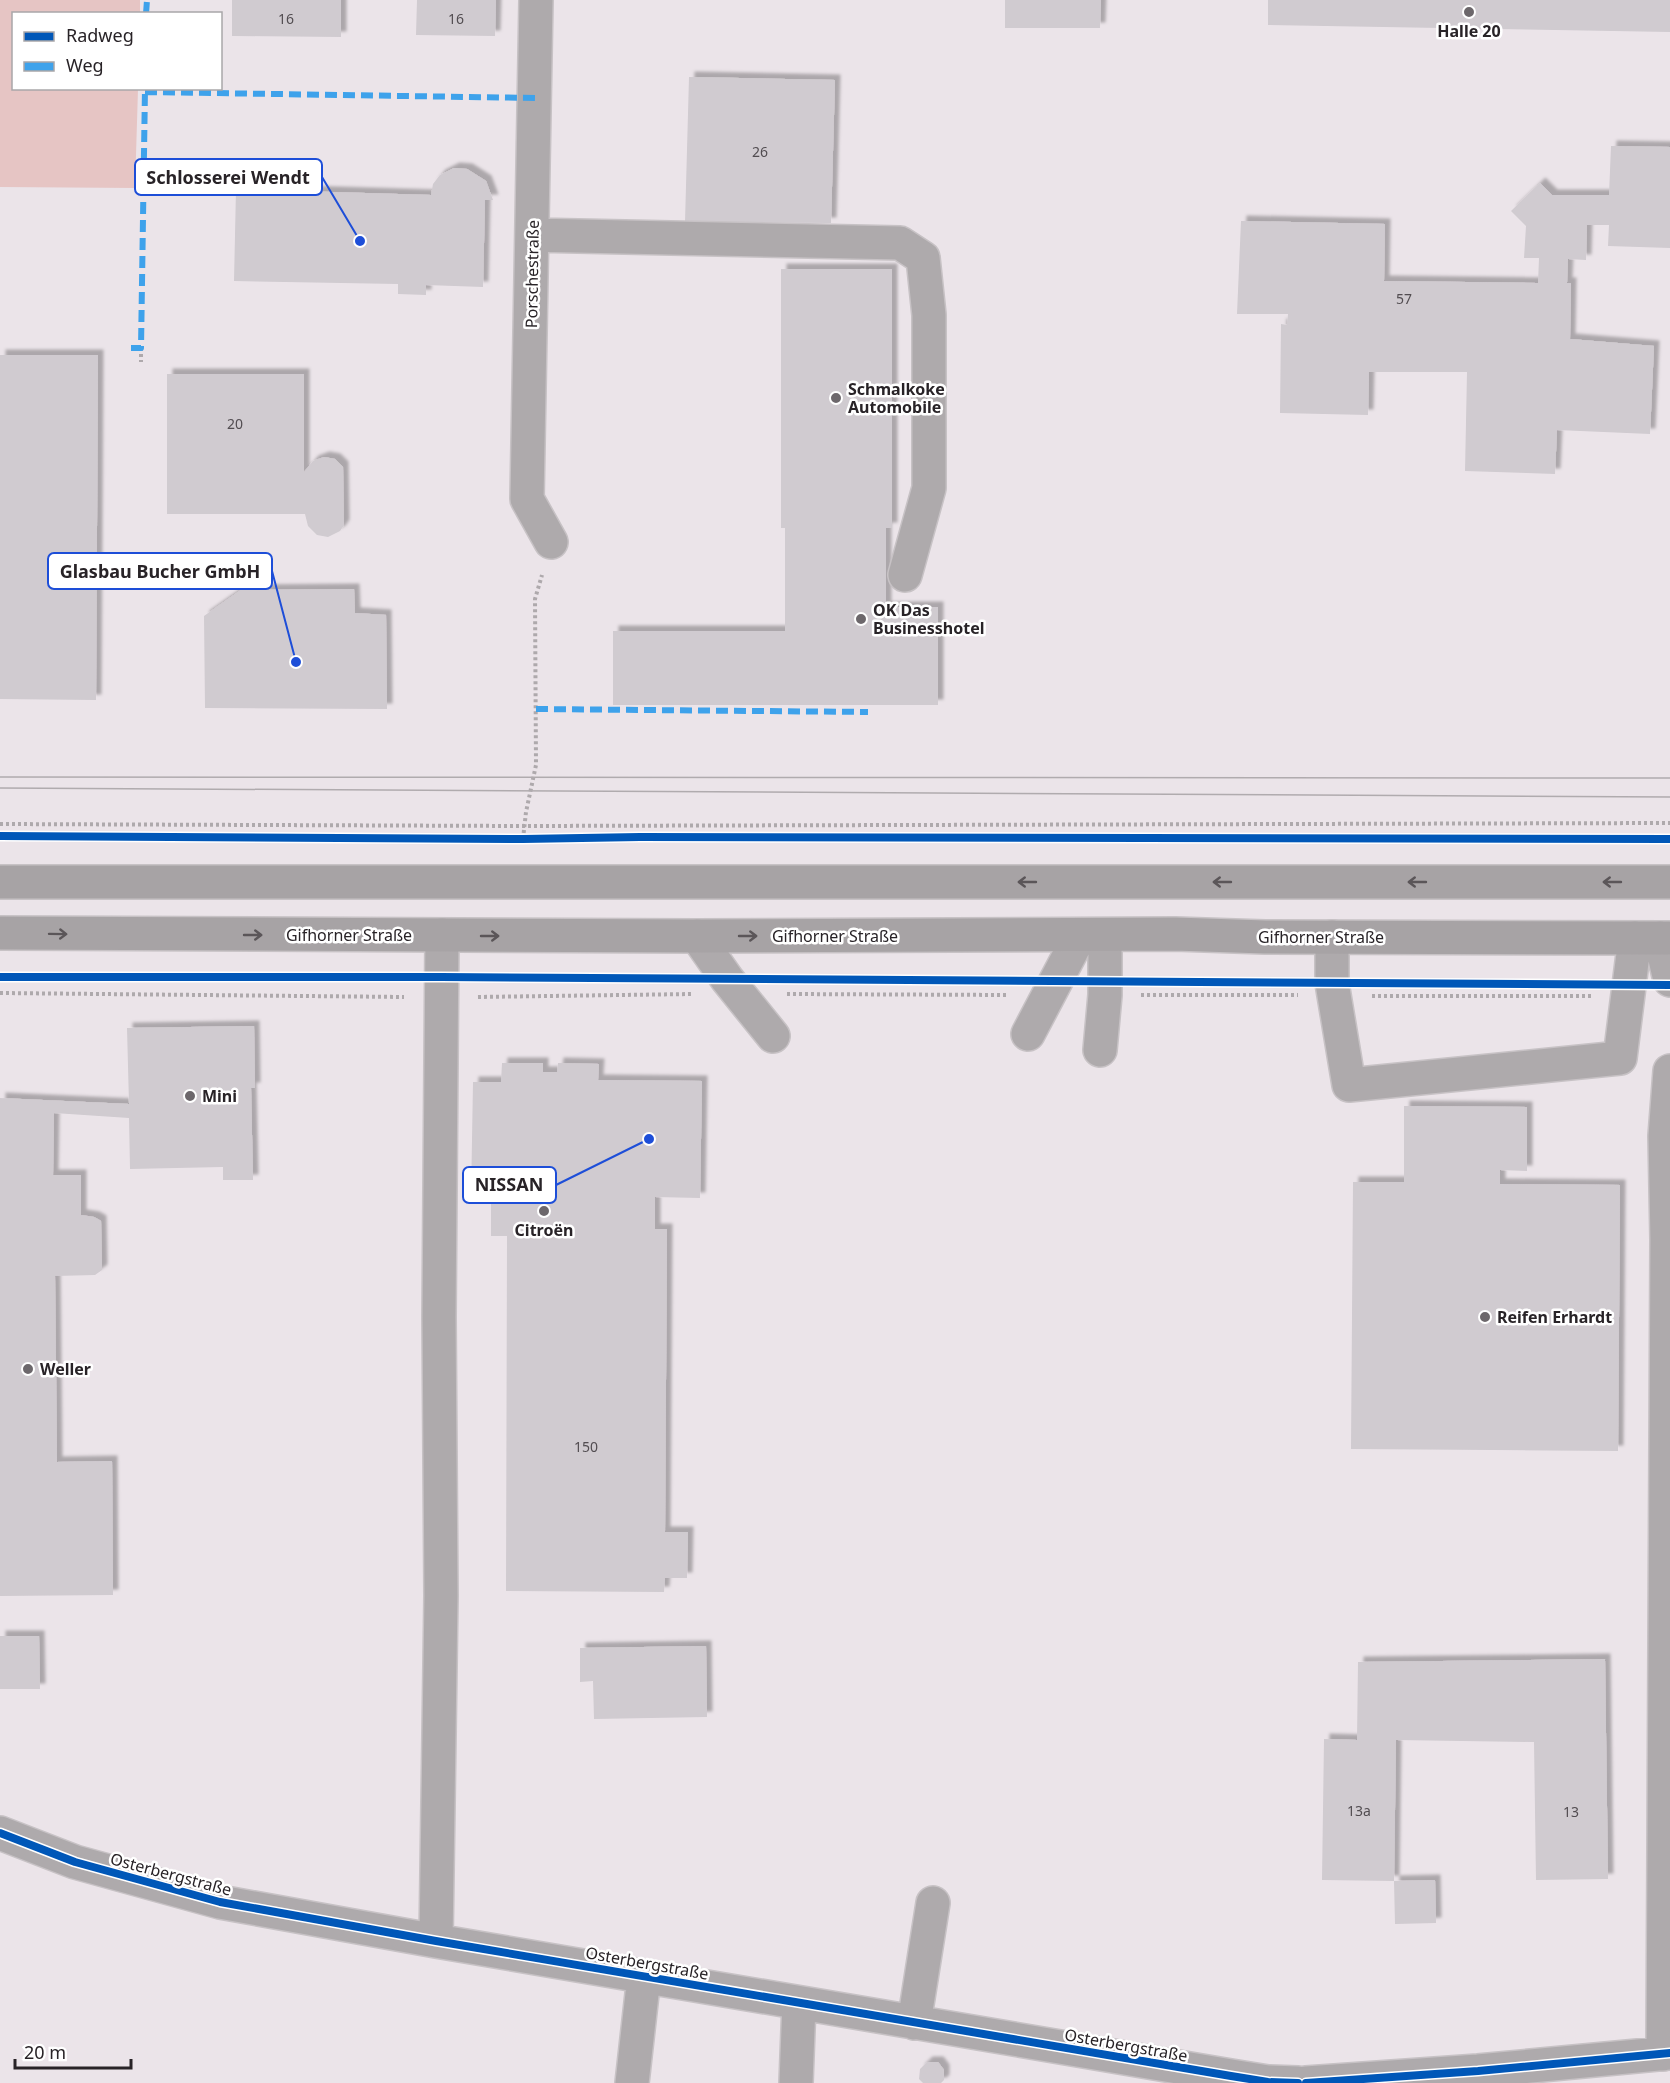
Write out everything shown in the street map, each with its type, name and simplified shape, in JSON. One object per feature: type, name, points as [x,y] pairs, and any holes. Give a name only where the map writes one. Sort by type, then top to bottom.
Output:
[{"type":"main road","points":[[0,882],[1670,882]]},
{"type":"main road","name":"Gifhorner Straße","points":[[0,933],[697,936],[1175,934],[1655,938]]},
{"type":"street","name":"Porschestraße","points":[[536,0],[527,499],[551,543]]},
{"type":"street","points":[[532,235],[900,243],[923,258],[929,315],[929,488],[905,575]]},
{"type":"street","points":[[436,1941],[441,1596],[439,1317],[442,935]]},
{"type":"street","points":[[1028,1034],[1050,995],[1092,935]]},
{"type":"street","points":[[1092,935],[1105,995],[1100,1050]]},
{"type":"street","points":[[697,936],[773,1036]]},
{"type":"street","points":[[1332,937],[1332,983],[1349,1085],[1620,1059],[1628,996],[1655,938]]},
{"type":"street","points":[[1655,938],[1670,980]]},
{"type":"street","points":[[1306,2083],[1478,2077],[1667,2053],[1669,1240],[1665,1136],[1670,1071]]},
{"type":"street","name":"Osterbergstraße","points":[[0,1833],[75,1862],[220,1902],[914,2023],[1167,2074],[1298,2083]]},
{"type":"street","points":[[914,2023],[933,1903]]},
{"type":"street","points":[[632,2083],[644,1976]]},
{"type":"street","points":[[796,2083],[799,2003]]},
{"type":"path","points":[[141,348],[141,362]]},
{"type":"path","points":[[523,839],[536,765],[535,599],[551,543]]},
{"type":"path","points":[[0,824],[524,826],[1670,823]]},
{"type":"path","points":[[511,839],[534,838]]},
{"type":"path","points":[[0,993],[441,997],[739,993],[1050,995]]},
{"type":"path","points":[[1105,995],[1628,996]]},
{"type":"shaded area","points":[[0,0],[140,0],[140,12],[12,12],[12,90],[138,90],[135,188],[0,187]]},
{"type":"building","points":[[232,0],[341,0],[341,37],[232,36]]},
{"type":"building","points":[[417,0],[496,0],[495,36],[416,35]]},
{"type":"building","points":[[1005,0],[1101,0],[1100,28],[1005,28]]},
{"type":"building","name":"Halle 20","points":[[1268,0],[1670,0],[1670,32],[1268,25]]},
{"type":"building","points":[[689,77],[835,80],[831,223],[685,222]]},
{"type":"building","points":[[1611,146],[1670,147],[1670,248],[1608,246],[1609,225],[1587,225],[1586,260],[1568,259],[1567,283],[1571,283],[1570,339],[1654,346],[1650,434],[1557,430],[1555,474],[1465,471],[1467,372],[1369,372],[1368,415],[1280,413],[1281,324],[1287,325],[1288,314],[1237,314],[1241,221],[1385,224],[1384,281],[1538,283],[1539,258],[1524,258],[1526,226],[1511,211],[1540,183],[1552,195],[1609,195]]},
{"type":"building","points":[[454,168],[467,169],[486,181],[493,200],[485,200],[483,287],[426,285],[426,295],[398,294],[398,284],[234,281],[236,189],[431,195],[433,184],[440,175]]},
{"type":"building","points":[[781,269],[892,269],[892,528],[886,528],[886,607],[938,607],[938,705],[613,705],[613,631],[785,631],[785,528],[781,528]]},
{"type":"building","points":[[0,355],[98,355],[96,700],[0,699]]},
{"type":"building","points":[[167,374],[304,374],[304,472],[313,461],[324,457],[335,459],[343,467],[344,525],[340,531],[328,537],[317,535],[308,526],[305,514],[167,514]]},
{"type":"building","points":[[354,589],[355,613],[386,615],[387,709],[205,708],[204,616],[241,590]]},
{"type":"building","name":"Weller","points":[[254,1026],[255,1088],[251,1088],[253,1180],[223,1180],[223,1167],[130,1169],[129,1118],[54,1113],[53,1175],[81,1175],[81,1215],[94,1217],[101,1221],[102,1270],[95,1275],[55,1276],[57,1462],[112,1461],[113,1595],[0,1596],[0,1098],[129,1104],[127,1028]]},
{"type":"building","points":[[502,1063],[543,1063],[543,1072],[557,1072],[558,1063],[599,1064],[598,1080],[702,1081],[700,1198],[655,1197],[655,1229],[667,1229],[665,1532],[688,1532],[687,1578],[665,1578],[664,1592],[506,1591],[507,1236],[491,1236],[491,1197],[471,1197],[473,1082],[501,1082]]},
{"type":"building","name":"Reifen Erhardt","points":[[1404,1106],[1527,1107],[1527,1171],[1500,1170],[1500,1184],[1620,1185],[1618,1451],[1351,1449],[1353,1182],[1404,1182]]},
{"type":"building","points":[[0,1636],[39,1636],[40,1689],[0,1689]]},
{"type":"building","points":[[706,1646],[707,1717],[594,1719],[593,1681],[580,1682],[580,1648]]},
{"type":"building","points":[[1605,1659],[1608,1879],[1536,1880],[1534,1742],[1396,1740],[1394,1881],[1322,1880],[1324,1739],[1357,1740],[1358,1662]]},
{"type":"building","points":[[1435,1880],[1436,1923],[1395,1924],[1394,1881]]},
{"type":"building","points":[[927,2062],[938,2062],[944,2070],[944,2080],[941,2083],[923,2083],[919,2079],[920,2069]]},
{"type":"tram line","points":[[0,777],[1670,778]]},
{"type":"tram line","points":[[0,788],[1670,797]]},
{"type":"marked path","points":[[146,12],[147,0]]},
{"type":"marked path","points":[[131,348],[141,348],[145,90]]},
{"type":"marked path","points":[[145,92],[535,98]]},
{"type":"marked path","points":[[536,709],[868,712]]},
{"type":"cycle path","points":[[0,836],[523,839],[640,837],[1670,839]]},
{"type":"cycle path","points":[[0,977],[441,977],[1670,985]]},
{"type":"cycle path","points":[[0,1833],[75,1862],[220,1902],[1231,2076],[1268,2082],[1298,2083]]},
{"type":"cycle path","points":[[1306,2083],[1478,2071],[1670,2053]]},
{"type":"place","name":"Halle 20","points":[[1469,12]]},
{"type":"place","name":"Schlosserei Wendt","points":[[360,241]]},
{"type":"place","name":"Schmalkoke Automobile","points":[[836,398]]},
{"type":"place","name":"OK Das Businesshotel","points":[[861,619]]},
{"type":"place","name":"Glasbau Bucher GmbH","points":[[296,662]]},
{"type":"place","name":"Mini","points":[[190,1096]]},
{"type":"place","name":"NISSAN","points":[[649,1139]]},
{"type":"place","name":"Citroën","points":[[544,1211]]},
{"type":"place","name":"Reifen Erhardt","points":[[1485,1317]]},
{"type":"place","name":"Weller","points":[[28,1369]]}]
